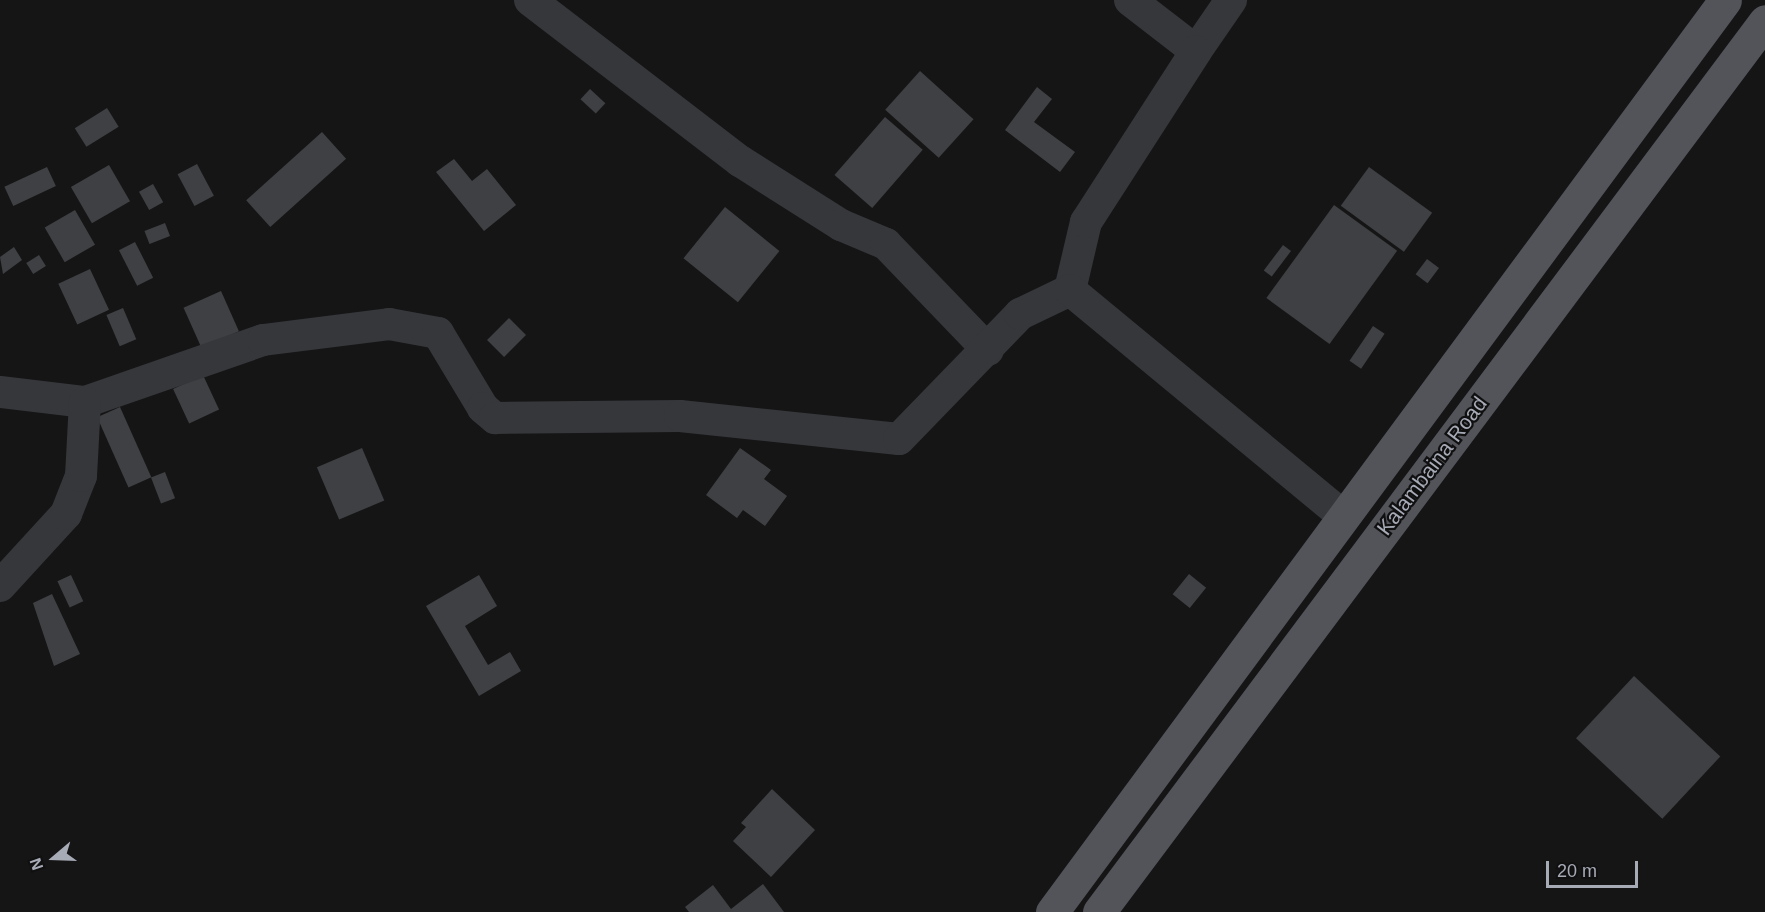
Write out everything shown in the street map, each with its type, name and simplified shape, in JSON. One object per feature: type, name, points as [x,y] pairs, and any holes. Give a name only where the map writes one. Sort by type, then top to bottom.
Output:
[{"type":"main road","points":[[1052,912],[1721,1]]},
{"type":"main road","name":"Kalambaina Road","points":[[1099,912],[1765,21]]},
{"type":"street","points":[[530,0],[740,161],[840,225],[886,244],[988,350]]},
{"type":"street","points":[[1130,0],[1196,51]]},
{"type":"street","points":[[1070,290],[1086,222],[1231,0]]},
{"type":"street","points":[[0,392],[85,402],[263,340],[390,324],[438,333],[483,408],[495,418],[680,416],[899,439],[988,350],[1020,314],[1070,290]]},
{"type":"street","points":[[1070,290],[1344,516]]},
{"type":"street","points":[[0,586],[66,514],[81,476],[85,402]]},
{"type":"building","points":[[920,71],[974,119],[939,158],[885,110]]},
{"type":"building","points":[[1037,87],[1052,99],[1034,122],[1075,152],[1060,172],[1005,130]]},
{"type":"building","points":[[590,89],[605,103],[596,114],[580,99]]},
{"type":"building","points":[[107,108],[119,127],[86,147],[75,128]]},
{"type":"building","points":[[885,117],[923,150],[872,208],[834,175]]},
{"type":"building","points":[[322,132],[346,159],[270,227],[246,200]]},
{"type":"building","points":[[454,159],[472,181],[487,169],[516,205],[484,231],[436,172]]},
{"type":"building","points":[[197,164],[214,196],[194,206],[178,174]]},
{"type":"building","points":[[109,165],[130,201],[92,223],[71,187]]},
{"type":"building","points":[[47,167],[56,186],[13,206],[4,187]]},
{"type":"building","points":[[1369,167],[1432,213],[1404,252],[1341,206]]},
{"type":"building","points":[[153,184],[163,202],[149,210],[139,192]]},
{"type":"building","points":[[1334,205],[1397,251],[1330,344],[1266,298]]},
{"type":"building","points":[[725,207],[779,251],[738,302],[683,258]]},
{"type":"building","points":[[75,210],[95,245],[65,262],[45,228]]},
{"type":"building","points":[[165,223],[170,236],[149,244],[144,231]]},
{"type":"building","points":[[135,242],[153,278],[137,286],[119,250]]},
{"type":"building","points":[[1283,245],[1291,251],[1272,277],[1264,271]]},
{"type":"building","points":[[14,247],[22,260],[3,274],[0,257]]},
{"type":"building","points":[[39,255],[46,266],[33,274],[26,263]]},
{"type":"building","points":[[1427,259],[1439,268],[1428,283],[1416,274]]},
{"type":"building","points":[[90,269],[109,310],[77,325],[58,284]]},
{"type":"building","points":[[221,291],[239,331],[201,348],[184,308]]},
{"type":"building","points":[[123,308],[136,339],[120,346],[106,315]]},
{"type":"building","points":[[509,318],[526,335],[504,357],[487,340]]},
{"type":"building","points":[[1373,326],[1385,334],[1361,369],[1350,361]]},
{"type":"building","points":[[203,375],[219,409],[189,423],[173,389]]},
{"type":"building","points":[[120,407],[151,477],[128,488],[97,417]]},
{"type":"building","points":[[362,448],[384,500],[339,520],[317,467]]},
{"type":"building","points":[[740,448],[771,470],[764,479],[787,496],[765,526],[743,510],[737,518],[706,495]]},
{"type":"building","points":[[165,472],[175,498],[161,504],[151,477]]},
{"type":"building","points":[[1189,574],[1206,588],[1190,608],[1173,594]]},
{"type":"building","points":[[71,575],[83,601],[70,608],[57,581]]},
{"type":"building","points":[[479,575],[497,606],[465,626],[488,665],[510,652],[521,671],[479,696],[426,606]]},
{"type":"building","points":[[52,594],[80,654],[54,666],[33,603]]},
{"type":"building","points":[[1634,676],[1720,756],[1662,819],[1576,738]]},
{"type":"building","points":[[772,789],[815,830],[771,877],[733,841],[746,827],[741,823]]},
{"type":"building","points":[[763,884],[784,912],[689,912],[685,907],[713,885],[731,909]]}]
